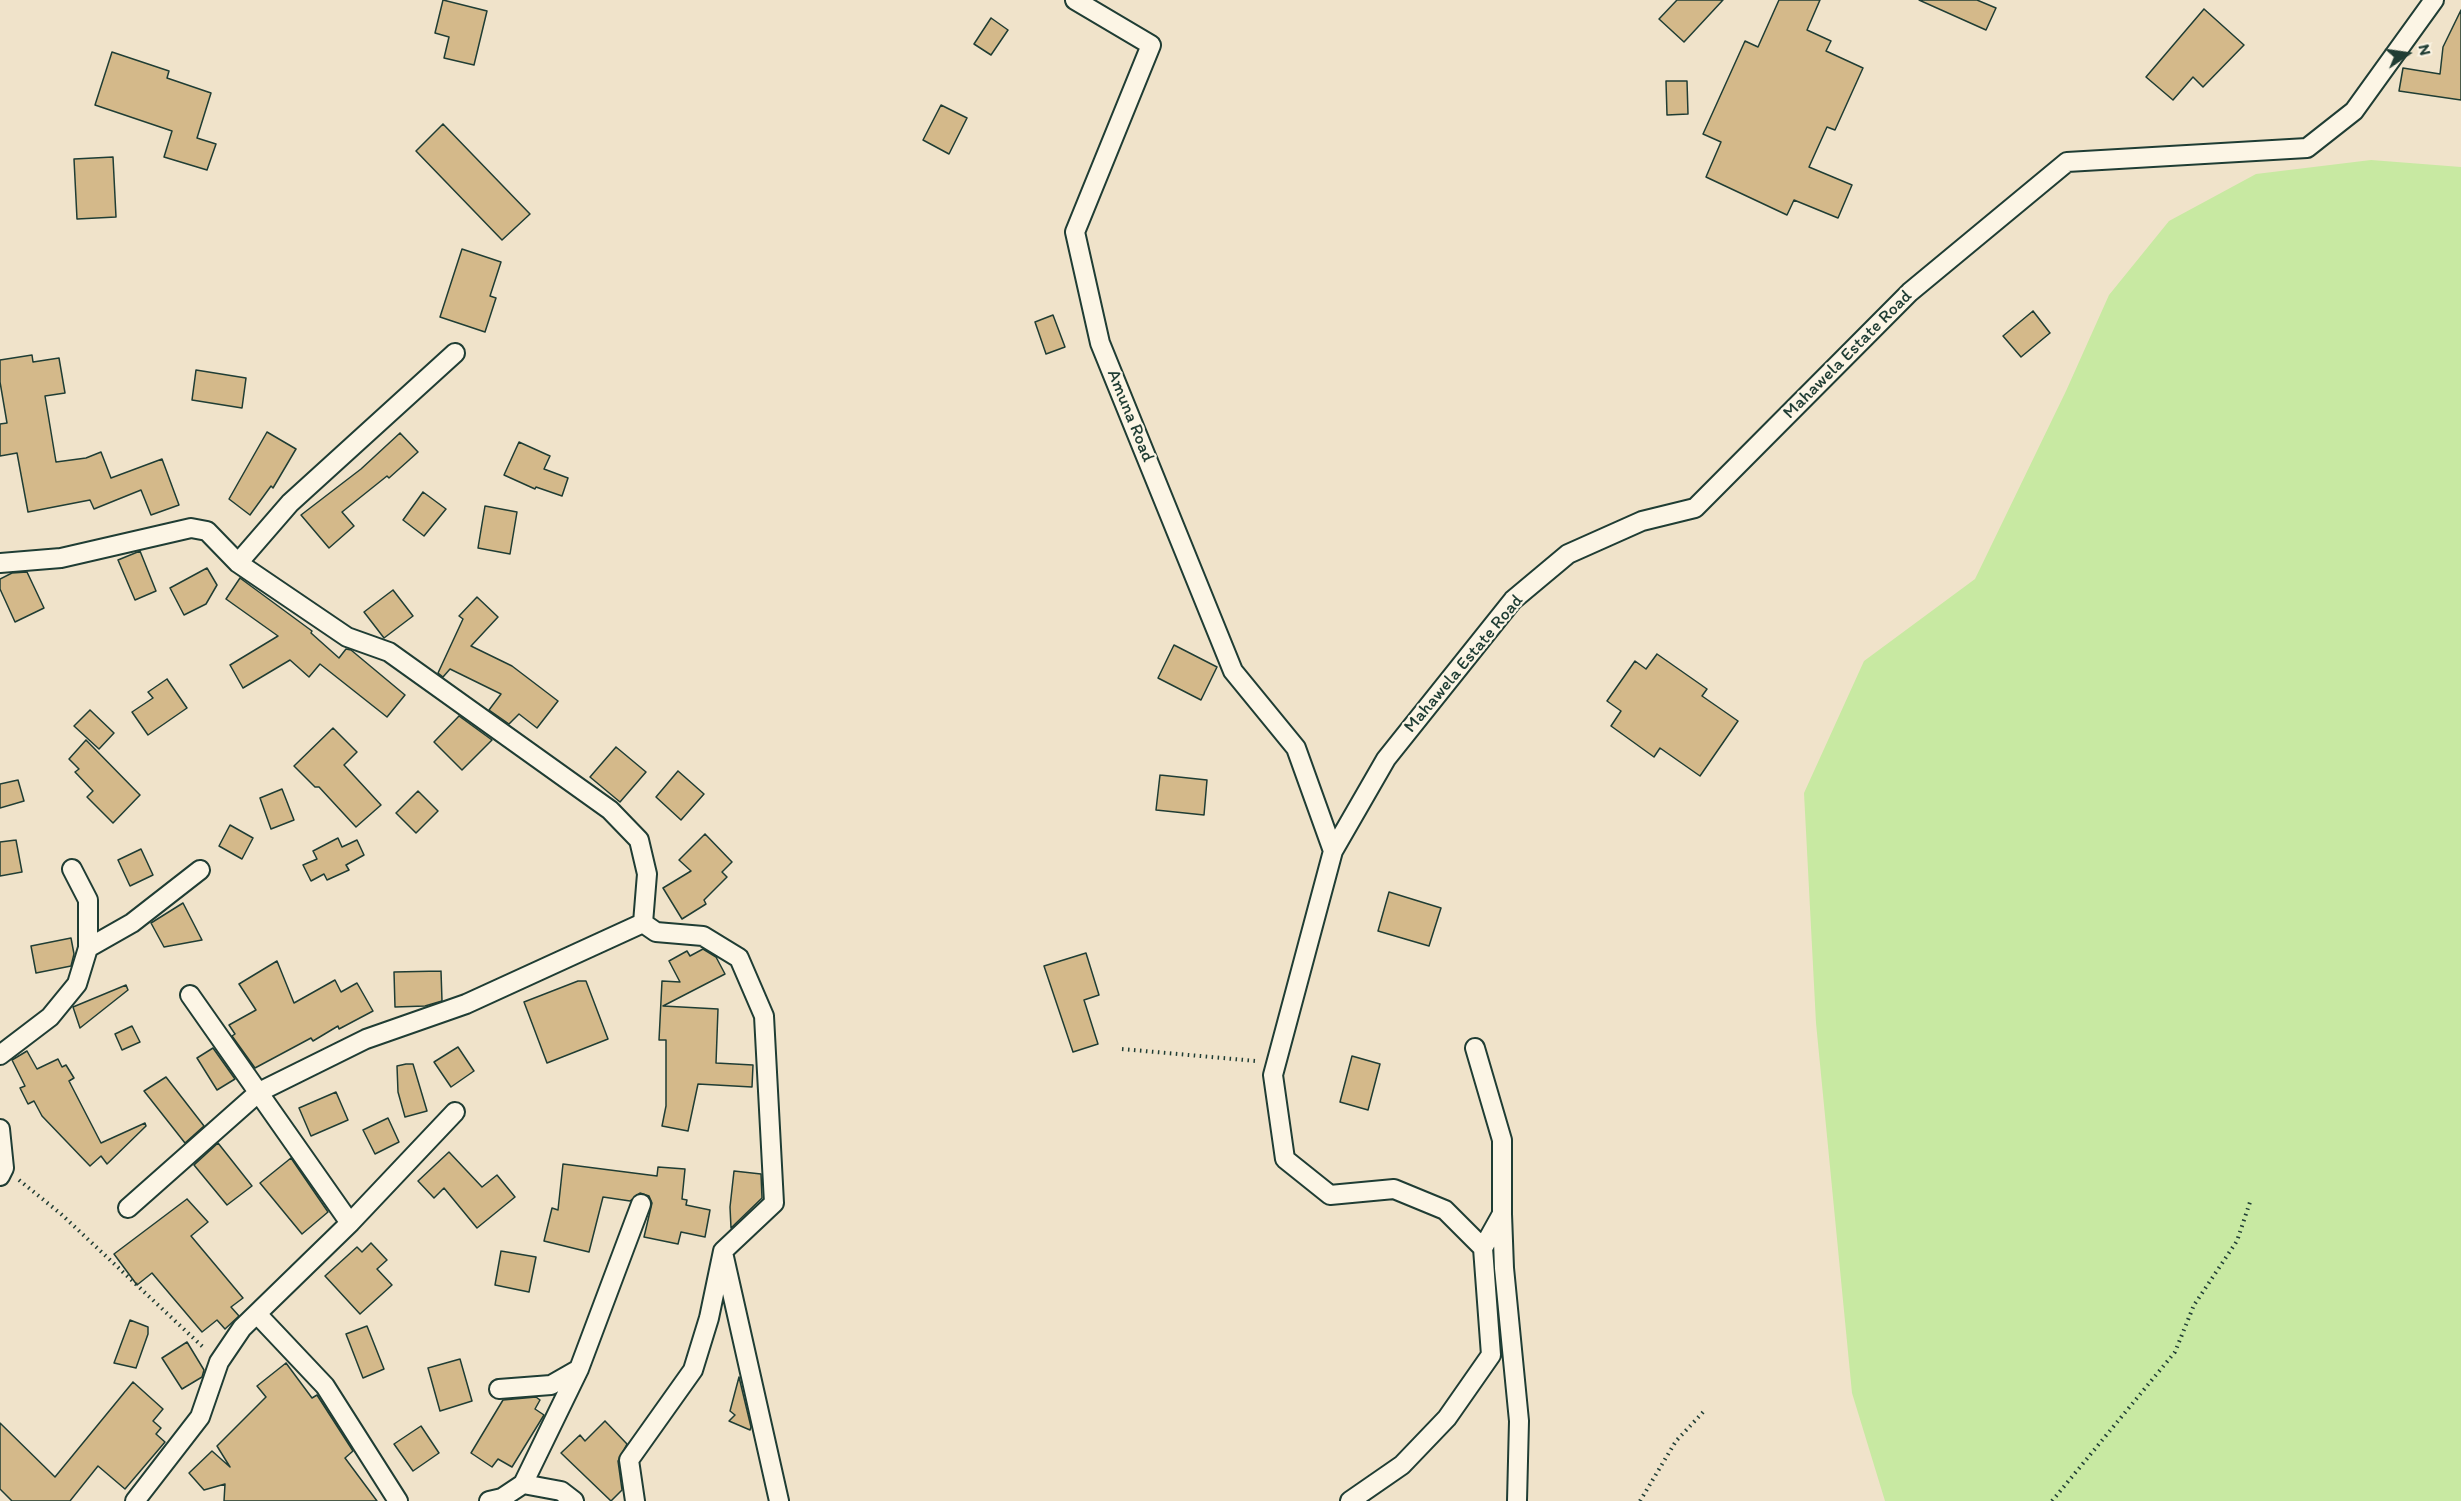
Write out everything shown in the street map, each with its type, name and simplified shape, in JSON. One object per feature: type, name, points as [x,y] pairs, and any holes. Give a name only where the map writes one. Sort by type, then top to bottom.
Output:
[{"type":"street","name":"Amuna Road","points":[[1075,0],[1151,45],[1075,232],[1100,343],[1233,671],[1296,748],[1333,851]]},
{"type":"street","name":"Mahawela Estate Road","points":[[1483,1248],[1445,1210],[1394,1189],[1330,1195],[1285,1159],[1273,1076],[1333,851],[1386,759],[1513,600],[1568,554],[1642,521],[1695,508],[1910,292],[2067,162],[2307,148],[2354,111],[2434,0]]},
{"type":"street","points":[[238,563],[290,503],[455,353]]},
{"type":"street","points":[[0,563],[61,558],[191,528],[207,531],[238,563],[347,637],[389,652],[610,810],[639,840],[647,874],[643,923]]},
{"type":"street","points":[[0,1055],[50,1017],[78,984],[88,948],[88,900],[72,869]]},
{"type":"street","points":[[88,948],[132,923],[200,870]]},
{"type":"street","points":[[128,1208],[259,1092],[366,1040],[466,1004],[643,923]]},
{"type":"street","points":[[635,1501],[629,1460],[693,1370],[709,1318],[723,1251],[774,1203],[765,1016],[739,958],[703,936],[656,932],[643,923]]},
{"type":"street","points":[[190,995],[350,1223]]},
{"type":"street","points":[[1474,1048],[1502,1140],[1504,1268],[1519,1420],[1517,1501]]},
{"type":"street","points":[[135,1501],[200,1417],[219,1362],[242,1328],[350,1223],[455,1112]]},
{"type":"street","points":[[0,1129],[2,1172]]},
{"type":"street","points":[[489,1501],[502,1498],[523,1484],[579,1369],[641,1204]]},
{"type":"street","points":[[1350,1501],[1410,1458],[1447,1418],[1491,1355],[1483,1248],[1502,1214]]},
{"type":"street","points":[[723,1251],[779,1501]]},
{"type":"street","points":[[257,1314],[326,1386],[398,1501]]},
{"type":"street","points":[[499,1389],[551,1385],[579,1369]]},
{"type":"street","points":[[523,1484],[561,1491],[574,1501]]},
{"type":"path","points":[[1122,1049],[1278,1062]]},
{"type":"path","points":[[2,1172],[60,1214],[219,1362]]},
{"type":"path","points":[[2052,1501],[2175,1352],[2194,1305],[2237,1241],[2251,1199]]},
{"type":"path","points":[[1640,1501],[1676,1441],[1706,1409]]},
{"type":"green space","points":[[2371,160],[2461,167],[2461,1501],[1885,1501],[1852,1393],[1816,1023],[1804,793],[1864,661],[1975,579],[2066,391],[2109,295],[2169,221],[2256,174]]},
{"type":"building","points":[[443,0],[487,11],[474,65],[444,58],[449,37],[435,33]]},
{"type":"building","points":[[1677,0],[1723,0],[1684,42],[1659,19]]},
{"type":"building","points":[[1779,0],[1820,0],[1807,30],[1831,41],[1826,51],[1863,68],[1835,130],[1827,127],[1809,167],[1852,185],[1838,218],[1794,200],[1787,215],[1706,177],[1721,142],[1703,134],[1745,41],[1758,47]]},
{"type":"building","points":[[1919,0],[1977,0],[1996,8],[1986,30]]},
{"type":"building","points":[[2204,9],[2244,45],[2203,87],[2193,77],[2173,100],[2146,77]]},
{"type":"building","points":[[2461,10],[2461,100],[2399,91],[2403,68],[2440,74],[2443,47]]},
{"type":"building","points":[[991,18],[1008,30],[991,55],[974,44]]},
{"type":"building","points":[[112,52],[169,71],[167,78],[211,93],[197,138],[216,144],[207,170],[164,157],[172,131],[95,105]]},
{"type":"building","points":[[1666,81],[1687,81],[1688,114],[1667,115]]},
{"type":"building","points":[[941,105],[967,118],[949,154],[923,140]]},
{"type":"building","points":[[443,124],[530,214],[502,240],[416,151]]},
{"type":"building","points":[[113,157],[116,217],[77,219],[74,159]]},
{"type":"building","points":[[462,249],[501,262],[490,296],[496,298],[485,332],[440,317]]},
{"type":"building","points":[[2033,311],[2050,333],[2021,357],[2003,336]]},
{"type":"building","points":[[1053,315],[1065,347],[1046,354],[1035,322]]},
{"type":"building","points":[[32,355],[33,362],[59,358],[65,393],[45,396],[56,462],[86,458],[101,452],[111,478],[162,459],[179,505],[151,515],[141,490],[94,509],[90,500],[28,512],[17,453],[0,456],[0,424],[7,423],[0,382],[0,360]]},
{"type":"building","points":[[196,370],[246,378],[242,408],[192,400]]},
{"type":"building","points":[[267,432],[296,449],[273,488],[271,486],[250,515],[229,499]]},
{"type":"building","points":[[400,433],[418,452],[389,478],[387,476],[342,512],[354,526],[329,548],[301,515],[361,469]]},
{"type":"building","points":[[519,442],[550,456],[544,469],[568,478],[562,496],[536,487],[535,489],[504,475]]},
{"type":"building","points":[[423,492],[446,509],[424,536],[403,520]]},
{"type":"building","points":[[485,506],[517,512],[510,554],[478,548]]},
{"type":"building","points":[[140,551],[156,591],[135,600],[118,560]]},
{"type":"building","points":[[207,568],[217,585],[206,604],[184,615],[170,588]]},
{"type":"building","points":[[27,572],[44,608],[15,622],[0,589],[0,579],[12,573]]},
{"type":"building","points":[[240,578],[312,631],[311,633],[339,658],[346,649],[351,650],[405,695],[387,717],[320,664],[309,677],[290,660],[243,688],[230,665],[278,636],[226,599]]},
{"type":"building","points":[[393,590],[413,616],[384,638],[364,612]]},
{"type":"building","points":[[477,597],[498,617],[471,646],[512,666],[558,701],[537,728],[519,714],[509,724],[489,710],[501,694],[450,669],[443,677],[438,673],[463,619],[459,616]]},
{"type":"building","points":[[1174,645],[1217,667],[1201,700],[1158,678]]},
{"type":"building","points":[[1657,654],[1707,689],[1702,696],[1738,721],[1700,776],[1660,748],[1654,757],[1611,726],[1621,711],[1607,701],[1635,661],[1646,669]]},
{"type":"building","points":[[167,679],[187,708],[148,735],[132,712],[153,698],[148,692]]},
{"type":"building","points":[[90,710],[114,733],[99,749],[74,726]]},
{"type":"building","points":[[459,716],[492,740],[462,770],[434,742]]},
{"type":"building","points":[[333,728],[357,752],[344,765],[381,805],[356,827],[319,787],[315,787],[294,766]]},
{"type":"building","points":[[86,740],[140,795],[113,823],[87,797],[93,791],[75,772],[79,769],[69,759]]},
{"type":"building","points":[[616,747],[646,772],[620,802],[590,777]]},
{"type":"building","points":[[678,771],[704,794],[681,820],[656,797]]},
{"type":"building","points":[[1160,775],[1207,780],[1204,815],[1156,810]]},
{"type":"building","points":[[18,780],[24,801],[0,808],[0,784]]},
{"type":"building","points":[[282,789],[294,820],[271,829],[260,798]]},
{"type":"building","points":[[418,791],[438,811],[416,833],[396,813]]},
{"type":"building","points":[[230,825],[253,838],[242,859],[219,846]]},
{"type":"building","points":[[705,834],[732,862],[722,872],[727,877],[704,900],[706,904],[682,919],[663,888],[691,871],[679,860]]},
{"type":"building","points":[[338,838],[342,847],[357,840],[364,855],[346,865],[349,870],[327,880],[324,874],[311,881],[303,865],[317,859],[313,851]]},
{"type":"building","points":[[16,840],[22,872],[0,876],[0,842]]},
{"type":"building","points":[[141,849],[153,875],[130,886],[118,860]]},
{"type":"building","points":[[1389,892],[1441,908],[1429,946],[1378,931]]},
{"type":"building","points":[[183,903],[202,940],[164,947],[151,923]]},
{"type":"building","points":[[71,938],[74,954],[71,966],[36,973],[31,946]]},
{"type":"building","points":[[703,949],[716,957],[725,974],[663,1006],[718,1009],[716,1063],[753,1065],[752,1087],[698,1084],[688,1131],[662,1126],[666,1106],[666,1040],[659,1040],[662,981],[680,982],[669,961],[687,951],[690,956]]},
{"type":"building","points":[[1086,953],[1099,995],[1084,1000],[1098,1044],[1073,1052],[1044,966]]},
{"type":"building","points":[[277,961],[294,1003],[335,980],[341,992],[357,983],[373,1011],[339,1029],[338,1026],[313,1041],[311,1038],[255,1068],[232,1036],[235,1034],[229,1025],[256,1010],[239,984]]},
{"type":"building","points":[[441,971],[442,1001],[425,1006],[395,1007],[394,972]]},
{"type":"building","points":[[578,981],[586,981],[608,1039],[547,1063],[524,1002]]},
{"type":"building","points":[[126,985],[128,990],[80,1028],[73,1007]]},
{"type":"building","points":[[132,1026],[140,1042],[122,1050],[115,1034]]},
{"type":"building","points":[[458,1047],[474,1071],[451,1087],[434,1062]]},
{"type":"building","points":[[213,1048],[235,1079],[217,1090],[197,1058]]},
{"type":"building","points":[[27,1051],[37,1069],[58,1059],[62,1067],[66,1065],[74,1078],[69,1081],[101,1143],[145,1123],[146,1126],[107,1164],[101,1156],[90,1166],[42,1116],[34,1101],[28,1104],[20,1088],[25,1086],[12,1060]]},
{"type":"building","points":[[1352,1056],[1380,1064],[1368,1110],[1340,1102]]},
{"type":"building","points":[[413,1064],[427,1111],[405,1117],[398,1092],[397,1066]]},
{"type":"building","points":[[166,1077],[204,1126],[185,1143],[144,1091]]},
{"type":"building","points":[[336,1092],[348,1120],[311,1136],[299,1108]]},
{"type":"building","points":[[388,1118],[399,1142],[375,1154],[363,1130]]},
{"type":"building","points":[[218,1143],[252,1186],[227,1205],[194,1165]]},
{"type":"building","points":[[449,1152],[482,1187],[497,1175],[515,1197],[477,1228],[444,1188],[434,1198],[418,1181]]},
{"type":"building","points":[[291,1158],[328,1212],[302,1234],[260,1183]]},
{"type":"building","points":[[563,1164],[657,1176],[658,1167],[685,1169],[682,1199],[687,1200],[686,1205],[710,1210],[705,1237],[681,1232],[678,1244],[644,1237],[652,1203],[649,1196],[640,1193],[630,1201],[603,1197],[589,1252],[544,1241],[552,1208],[558,1210]]},
{"type":"building","points":[[734,1171],[761,1174],[762,1198],[731,1228],[730,1207]]},
{"type":"building","points":[[187,1199],[208,1222],[191,1236],[243,1298],[231,1307],[239,1316],[225,1329],[217,1320],[202,1332],[152,1273],[137,1285],[114,1254]]},
{"type":"building","points":[[371,1243],[387,1260],[377,1269],[392,1285],[360,1314],[325,1276],[357,1247],[362,1252]]},
{"type":"building","points":[[501,1251],[536,1257],[529,1292],[495,1285]]},
{"type":"building","points":[[130,1320],[148,1327],[148,1334],[136,1368],[114,1363]]},
{"type":"building","points":[[367,1326],[384,1369],[363,1378],[346,1334]]},
{"type":"building","points":[[187,1342],[204,1370],[202,1377],[182,1389],[162,1358]]},
{"type":"building","points":[[460,1359],[472,1401],[440,1411],[428,1368]]},
{"type":"building","points":[[286,1363],[312,1398],[317,1395],[353,1451],[345,1458],[377,1501],[224,1501],[225,1484],[204,1490],[189,1473],[212,1451],[230,1467],[217,1446],[266,1397],[257,1386]]},
{"type":"building","points":[[739,1377],[750,1430],[729,1421],[735,1415],[730,1411]]},
{"type":"building","points":[[133,1382],[163,1409],[153,1421],[161,1428],[156,1434],[165,1442],[125,1489],[98,1466],[70,1501],[12,1501],[0,1489],[0,1423],[55,1477]]},
{"type":"building","points":[[536,1397],[540,1400],[535,1409],[544,1415],[512,1467],[498,1459],[492,1467],[471,1453],[503,1400]]},
{"type":"building","points":[[605,1421],[627,1444],[618,1461],[622,1490],[611,1501],[561,1453],[580,1435],[585,1441]]},
{"type":"building","points":[[421,1426],[439,1453],[413,1471],[394,1444]]}]
